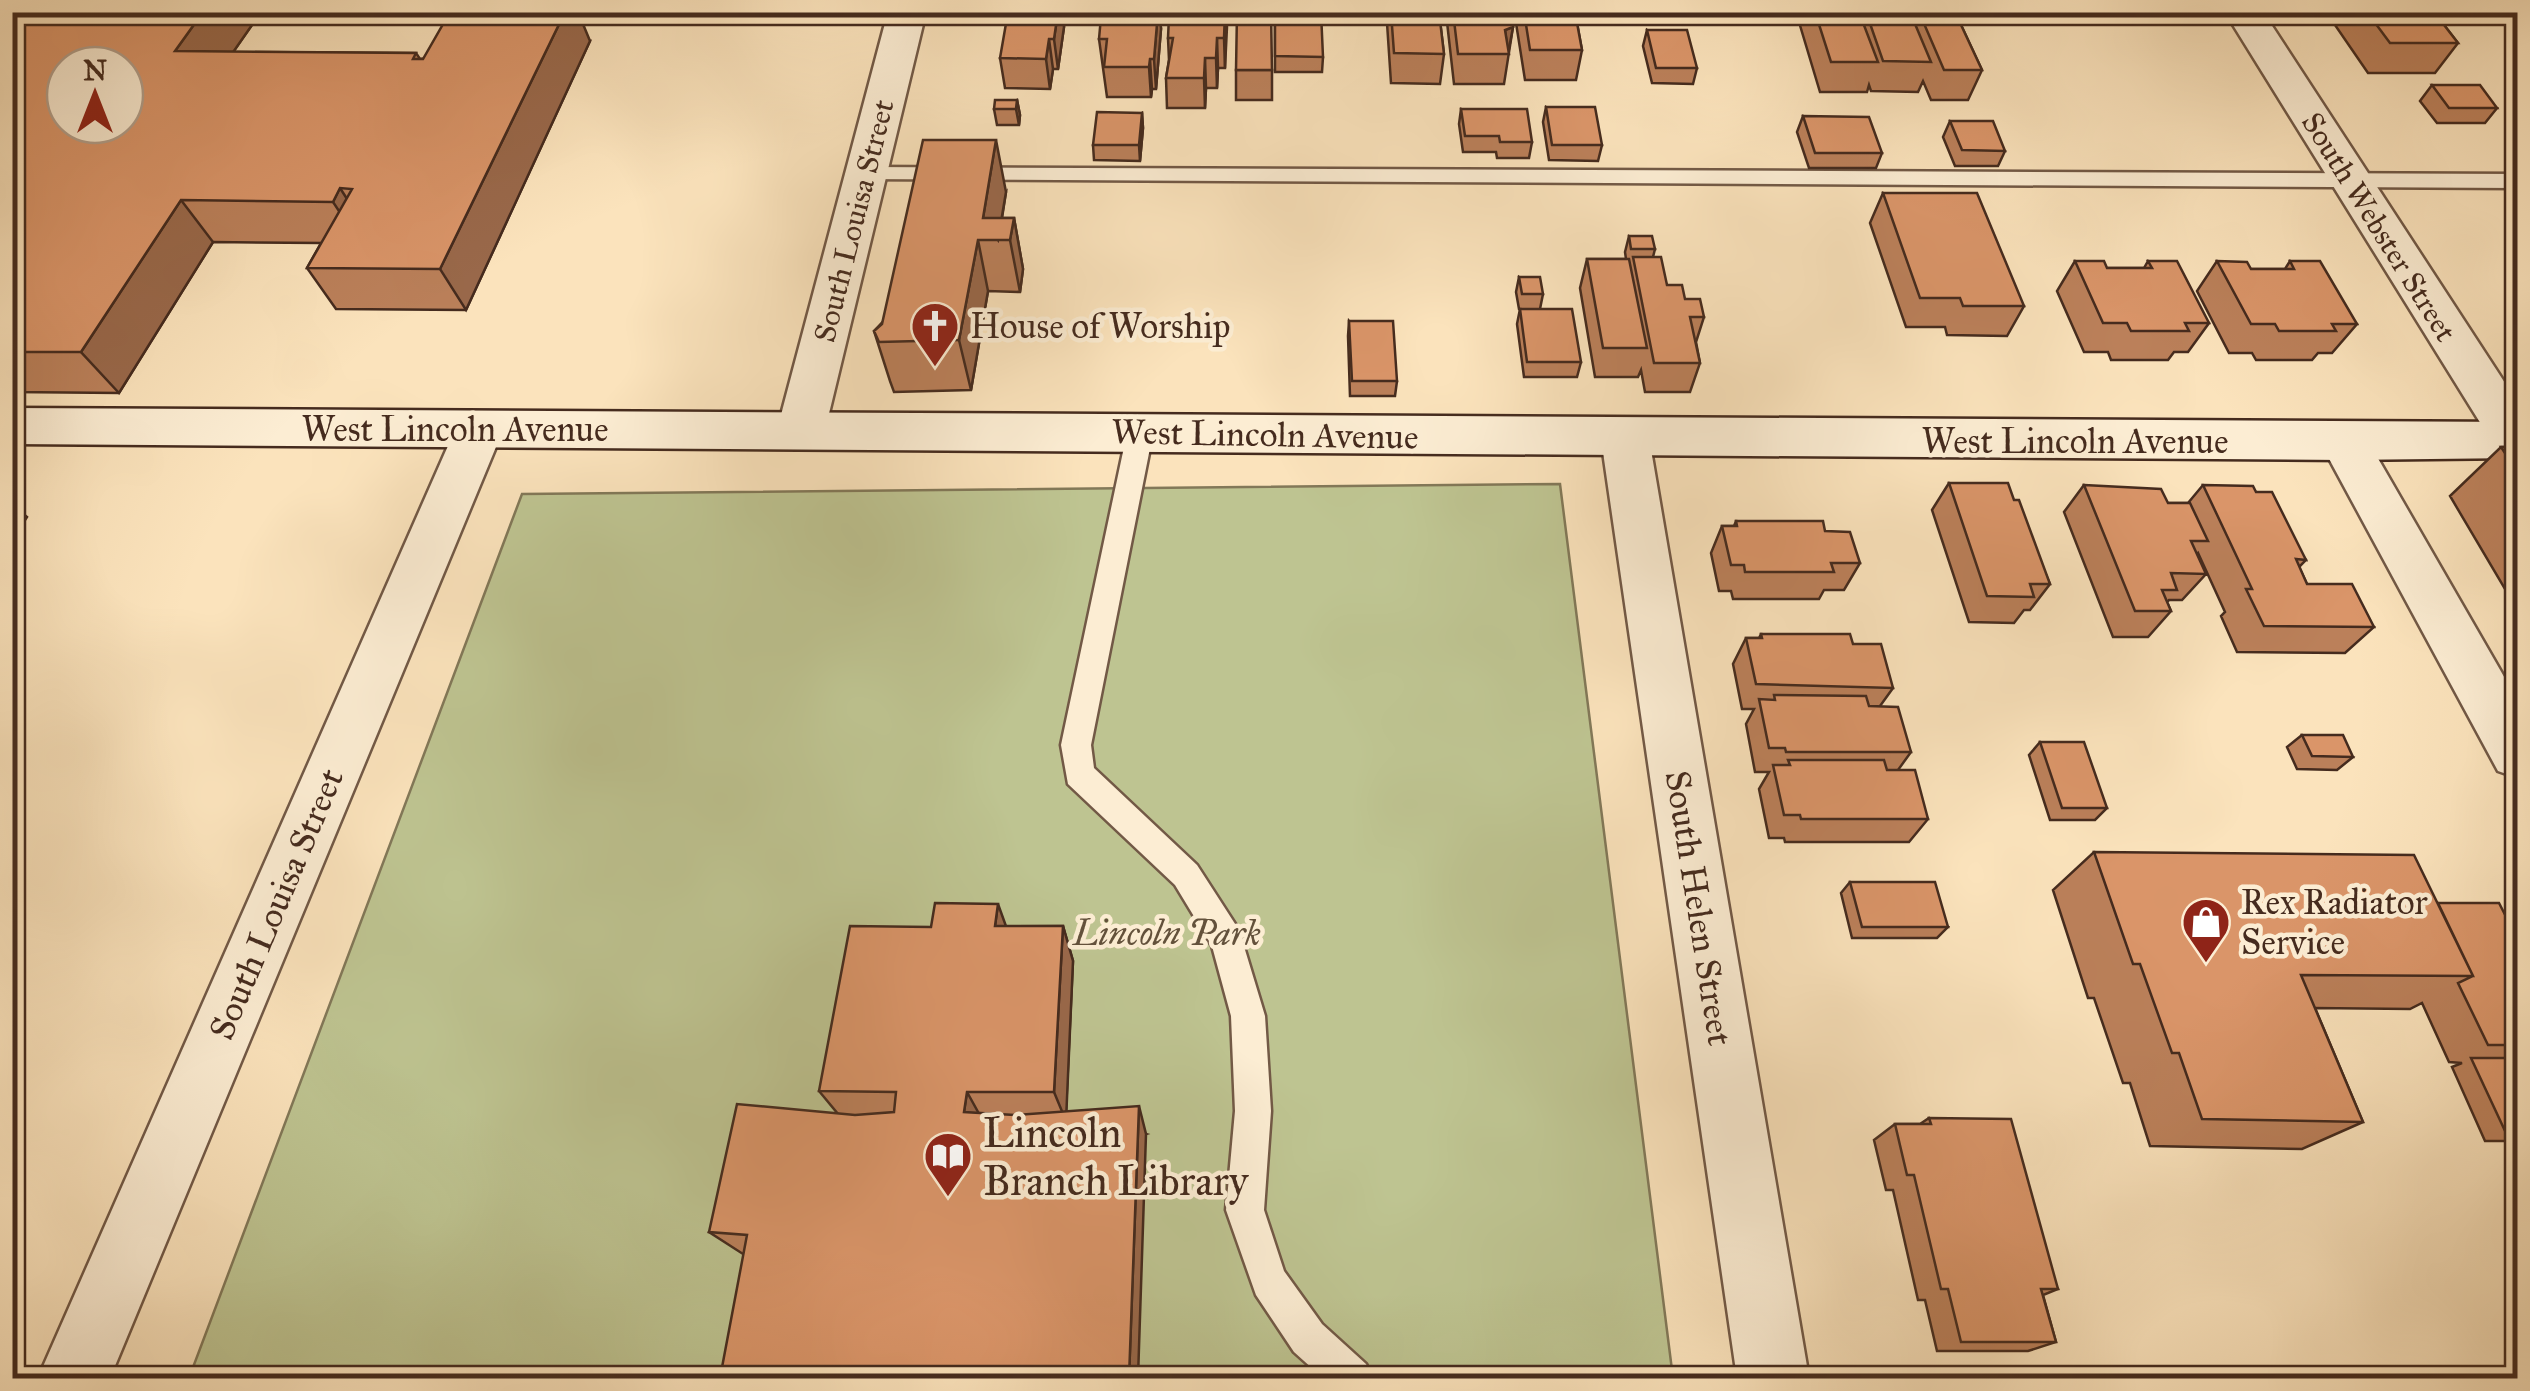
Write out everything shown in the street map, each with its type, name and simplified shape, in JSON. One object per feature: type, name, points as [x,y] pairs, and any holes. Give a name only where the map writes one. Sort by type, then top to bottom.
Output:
[{"type":"street","name":"South Louisa Street","points":[[801,430],[907,12]]},
{"type":"street","name":"South Webster Street","points":[[2244,12],[2517,440]]},
{"type":"street","name":"West Lincoln Avenue","points":[[12,426],[2517,440]]},
{"type":"street","name":"South Louisa Street","points":[[74,1378],[479,430]]},
{"type":"street","name":"South Helen Street","points":[[1625,438],[1772,1378]]},
{"type":"street","points":[[2344,442],[2518,754]]},
{"type":"lane","points":[[866,174],[2518,182]]},
{"type":"lane","points":[[1140,433],[1076,745],[1079,774],[1186,875],[1228,941],[1248,1016],[1252,1111],[1245,1210],[1269,1282],[1308,1338],[1352,1378]]},
{"type":"green space","name":"Lincoln Park","points":[[1560,484],[1673,1378],[189,1378],[522,494]]},
{"type":"building","points":[[12,12],[203,12],[175,51],[416,53],[413,59],[423,59],[450,12],[565,12],[440,269],[307,268],[352,189],[340,188],[333,202],[181,200],[81,352],[12,352]]},
{"type":"building","points":[[1008,12],[1058,12],[1046,59],[1000,58]]},
{"type":"building","points":[[1107,12],[1158,12],[1154,59],[1150,59],[1149,67],[1104,67],[1107,39],[1099,39],[1101,17],[1106,17]]},
{"type":"building","points":[[1173,12],[1225,12],[1224,38],[1217,38],[1216,58],[1205,58],[1204,78],[1166,78],[1173,38],[1168,38],[1169,16]]},
{"type":"building","points":[[1237,12],[1271,12],[1272,70],[1236,70]]},
{"type":"building","points":[[1275,12],[1321,12],[1323,57],[1275,56]]},
{"type":"building","points":[[1391,12],[1439,12],[1444,54],[1394,53]]},
{"type":"building","points":[[1453,12],[1503,12],[1504,17],[1512,20],[1513,27],[1505,30],[1509,54],[1458,54]]},
{"type":"building","points":[[1524,12],[1575,12],[1582,50],[1530,50]]},
{"type":"building","points":[[1815,12],[1859,12],[1878,62],[1831,62]]},
{"type":"building","points":[[1866,12],[1910,12],[1931,62],[1883,61]]},
{"type":"building","points":[[1919,12],[1955,12],[1982,70],[1944,70]]},
{"type":"building","points":[[2367,12],[2434,12],[2458,43],[2390,43]]},
{"type":"building","points":[[1647,30],[1687,30],[1697,68],[1656,68]]},
{"type":"building","points":[[2432,85],[2480,85],[2497,108],[2449,108]]},
{"type":"building","points":[[995,100],[1017,100],[1016,109],[994,109]]},
{"type":"building","points":[[1546,107],[1595,107],[1602,145],[1552,145]]},
{"type":"building","points":[[1461,109],[1527,109],[1532,142],[1500,142],[1499,136],[1465,136]]},
{"type":"building","points":[[1097,112],[1142,113],[1139,145],[1093,145]]},
{"type":"building","points":[[1803,116],[1869,117],[1882,153],[1815,153]]},
{"type":"building","points":[[1950,121],[1993,121],[2005,151],[1962,150]]},
{"type":"building","points":[[923,140],[996,140],[983,218],[1014,218],[1010,240],[978,240],[959,340],[879,342],[874,331],[882,324]]},
{"type":"building","points":[[1883,193],[1977,193],[2024,306],[1963,306],[1960,298],[1920,298]]},
{"type":"building","points":[[1629,236],[1652,236],[1655,249],[1631,249]]},
{"type":"building","points":[[1633,257],[1661,257],[1667,285],[1682,285],[1685,299],[1700,299],[1704,317],[1690,317],[1700,363],[1654,363]]},
{"type":"building","points":[[1587,259],[1629,259],[1647,348],[1603,348]]},
{"type":"building","points":[[2075,261],[2104,261],[2107,268],[2152,268],[2148,261],[2177,261],[2209,323],[2185,323],[2189,331],[2131,331],[2127,323],[2103,323]]},
{"type":"building","points":[[2217,261],[2247,262],[2251,269],[2294,269],[2290,261],[2320,261],[2357,324],[2332,324],[2336,331],[2279,331],[2275,324],[2251,324]]},
{"type":"building","points":[[1519,277],[1540,277],[1543,294],[1522,294]]},
{"type":"building","points":[[1520,309],[1572,309],[1581,362],[1527,362]]},
{"type":"building","points":[[1349,321],[1393,321],[1397,381],[1352,381]]},
{"type":"building","points":[[2501,447],[2518,447],[2518,473]]},
{"type":"building","points":[[1949,483],[2008,483],[2014,500],[2019,500],[2050,584],[2030,584],[2034,597],[1987,596]]},
{"type":"building","points":[[2084,485],[2161,489],[2168,503],[2190,503],[2208,541],[2191,541],[2206,574],[2171,573],[2177,590],[2162,590],[2171,611],[2135,611]]},
{"type":"building","points":[[2203,485],[2253,486],[2256,492],[2272,492],[2306,560],[2296,559],[2307,584],[2352,584],[2374,627],[2264,626],[2246,589],[2252,589]]},
{"type":"building","points":[[1736,521],[1823,521],[1825,531],[1850,532],[1860,563],[1831,563],[1834,572],[1745,572],[1744,565],[1731,565],[1722,526],[1737,526]]},
{"type":"building","points":[[1761,634],[1850,634],[1853,644],[1881,644],[1893,688],[1756,684],[1746,638],[1762,638]]},
{"type":"building","points":[[1774,695],[1866,696],[1869,706],[1898,707],[1911,752],[1786,752],[1785,748],[1769,748],[1759,699],[1775,700]]},
{"type":"building","points":[[2302,735],[2343,735],[2353,757],[2312,756]]},
{"type":"building","points":[[2040,742],[2084,742],[2107,808],[2062,808]]},
{"type":"building","points":[[1788,760],[1884,760],[1887,770],[1915,770],[1928,819],[1801,819],[1800,815],[1784,815],[1773,765],[1790,765]]},
{"type":"building","points":[[2094,852],[2414,855],[2473,976],[2301,975],[2363,1122],[2202,1119],[2179,1053],[2172,1053],[2140,964],[2133,964]]},
{"type":"building","points":[[1850,882],[1935,882],[1948,927],[1862,927]]},
{"type":"building","name":"Lincoln Branch Library","points":[[935,903],[998,904],[995,926],[1063,926],[1054,1092],[967,1092],[964,1112],[1015,1115],[1139,1106],[1129,1378],[720,1378],[747,1235],[709,1232],[737,1104],[855,1115],[894,1112],[896,1092],[819,1091],[850,926],[931,927]]},
{"type":"building","points":[[2438,903],[2499,903],[2518,940],[2518,1045],[2488,1045],[2458,983],[2473,976]]},
{"type":"building","points":[[2471,1058],[2518,1058],[2518,1133],[2506,1133]]},
{"type":"building","points":[[1929,1118],[2011,1119],[2058,1289],[2041,1289],[2056,1342],[1961,1342],[1948,1289],[1941,1289],[1914,1175],[1907,1175],[1895,1124],[1931,1124]]},
{"type":"place","name":"House of Worship","points":[[935,368]]},
{"type":"place","name":"Rex Radiator Service","points":[[2206,964]]},
{"type":"place","name":"Lincoln Branch Library","points":[[948,1198]]}]
